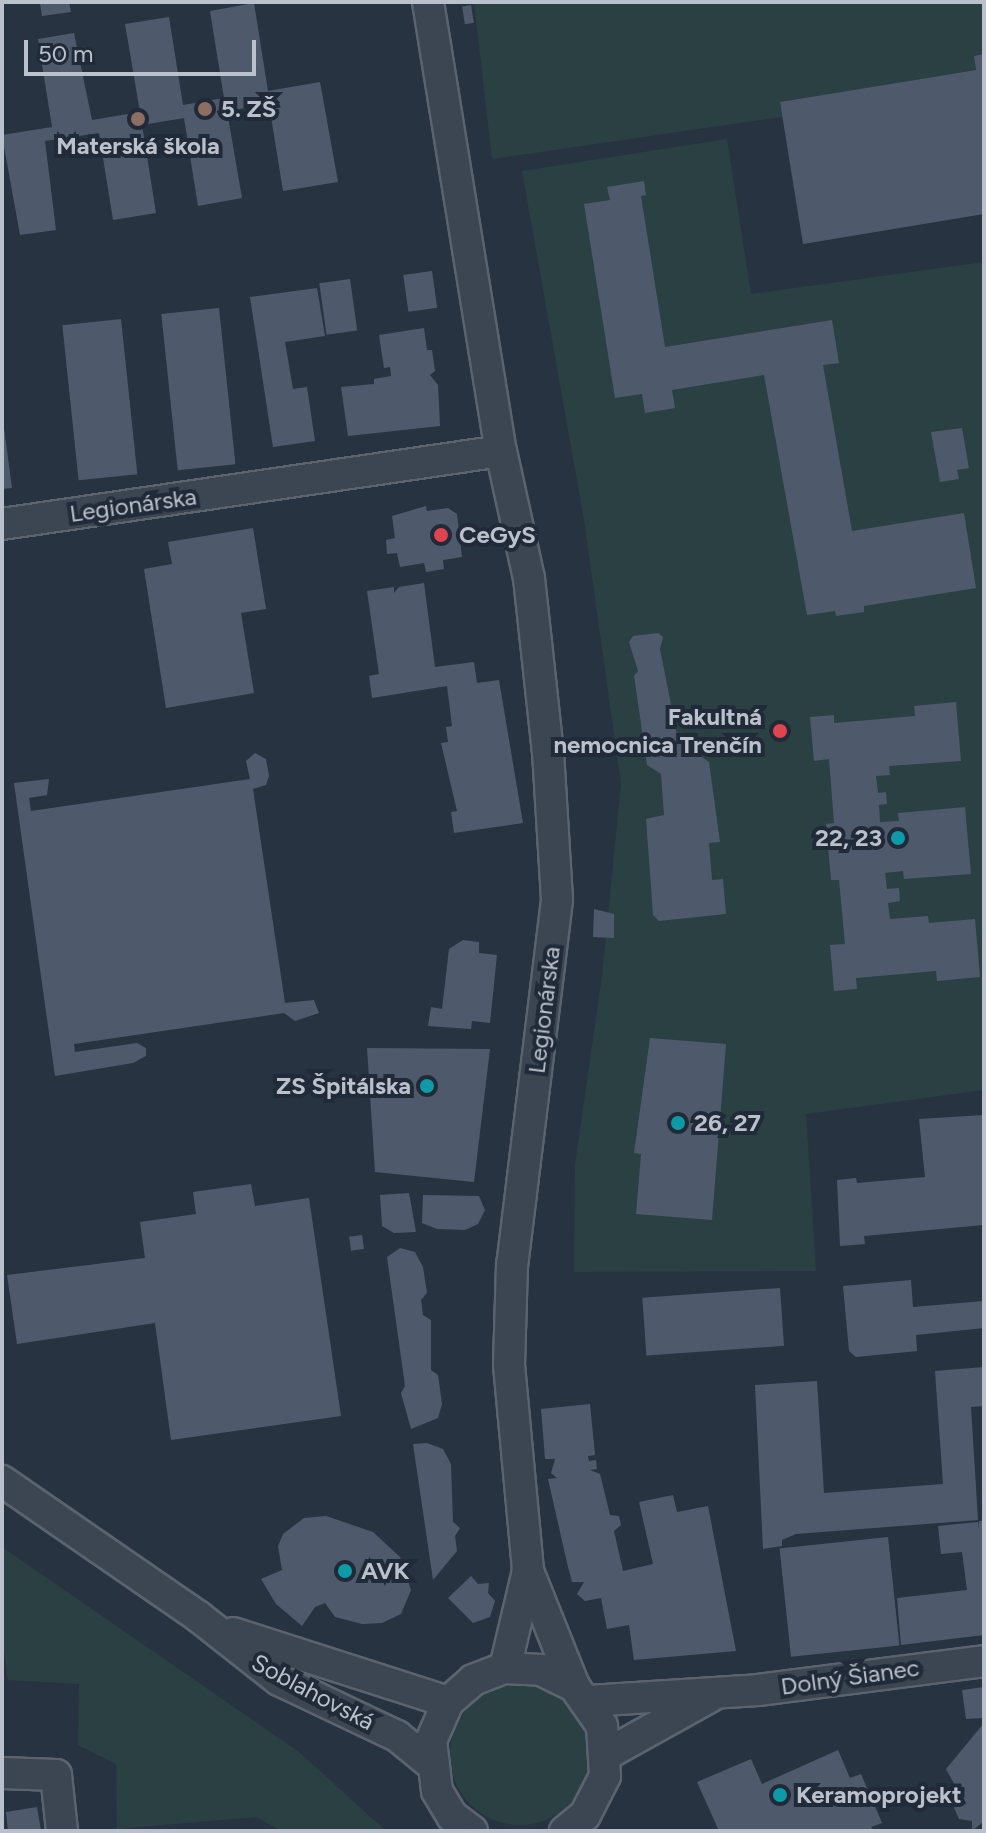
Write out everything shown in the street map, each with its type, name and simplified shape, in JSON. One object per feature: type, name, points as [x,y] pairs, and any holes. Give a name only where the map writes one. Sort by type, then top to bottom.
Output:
[{"type":"street","name":"Legionárska","points":[[428,2],[501,451],[529,578],[557,900],[512,1264],[509,1365],[528,1571],[581,1694],[602,1726],[607,1754]]},
{"type":"street","name":"Legionárska","points":[[2,524],[501,451]]},
{"type":"street","name":"Soblahovská","points":[[2,1481],[199,1617],[279,1680],[397,1736],[430,1763]]},
{"type":"street","name":"Legionárska","points":[[505,1668],[528,1571]]},
{"type":"street","name":"Soblahovská","points":[[199,1617],[261,1645],[448,1702]]},
{"type":"street","name":"Dolný Šianec","points":[[581,1694],[716,1693],[984,1661]]},
{"type":"street","points":[[472,1831],[452,1816],[437,1791],[430,1763],[434,1731],[448,1702],[473,1680],[505,1668],[541,1670],[581,1694]]},
{"type":"street","name":"Dolný Šianec","points":[[607,1754],[716,1693]]},
{"type":"street","points":[[583,1826],[605,1776],[607,1754]]},
{"type":"street","points":[[2,1773],[56,1775],[62,1831]]},
{"type":"green space","points":[[474,2],[984,2],[984,54],[974,56],[976,70],[780,102],[782,117],[492,159]]},
{"type":"green space","points":[[727,139],[751,294],[984,262],[984,1090],[806,1114],[816,1271],[574,1272],[575,1164],[602,976],[621,784],[584,520],[522,171]]},
{"type":"green space","points":[[2,1547],[299,1752],[386,1831],[282,1831],[256,1817],[117,1829],[116,1764],[78,1745],[79,1684],[8,1680],[2,1639]]},
{"type":"green space","points":[[520,1685],[547,1690],[570,1705],[585,1728],[590,1755],[585,1782],[570,1805],[547,1820],[520,1825],[493,1820],[470,1805],[455,1782],[450,1755],[455,1728],[470,1705],[493,1690]]},
{"type":"building","points":[[69,2],[71,12],[42,16],[40,3]]},
{"type":"building","name":"Materská škola","points":[[254,3],[268,91],[320,82],[338,182],[283,191],[269,104],[227,111],[242,198],[198,206],[184,118],[142,125],[156,213],[113,220],[99,133],[45,141],[56,230],[20,235],[2,135],[52,127],[38,39],[74,33],[92,120],[140,112],[125,24],[169,17],[183,105],[224,98],[210,11]]},
{"type":"building","points":[[471,5],[474,23],[465,24],[462,6]]},
{"type":"building","points":[[984,54],[984,214],[803,244],[780,102],[976,70],[974,56]]},
{"type":"building","points":[[644,181],[646,195],[641,196],[665,347],[832,320],[839,363],[823,365],[852,531],[964,513],[976,588],[864,606],[864,612],[836,616],[835,611],[807,615],[764,375],[672,390],[675,408],[645,413],[642,394],[615,398],[584,204],[610,200],[607,187]]},
{"type":"building","points":[[432,271],[437,308],[408,312],[403,275]]},
{"type":"building","points":[[350,279],[357,330],[327,335],[319,283]]},
{"type":"building","points":[[317,288],[325,336],[285,342],[293,389],[307,387],[315,441],[273,447],[250,297]]},
{"type":"building","points":[[219,308],[235,464],[178,470],[161,314]]},
{"type":"building","points":[[121,319],[137,474],[79,480],[62,325]]},
{"type":"building","points":[[424,328],[427,350],[432,350],[435,371],[430,375],[438,385],[440,426],[348,436],[341,387],[374,384],[374,379],[391,376],[390,367],[384,368],[379,335]]},
{"type":"building","points":[[2,413],[12,488],[2,489]]},
{"type":"building","points":[[962,428],[969,468],[957,470],[959,479],[940,482],[931,432]]},
{"type":"building","points":[[426,506],[427,511],[448,508],[457,514],[462,557],[443,560],[444,569],[426,572],[424,563],[400,567],[397,553],[387,554],[386,540],[395,538],[392,516]]},
{"type":"building","points":[[253,528],[266,609],[241,613],[254,693],[166,708],[144,569],[172,564],[168,542]]},
{"type":"building","points":[[424,583],[435,667],[474,662],[477,683],[499,680],[523,823],[454,833],[451,812],[457,811],[441,743],[448,742],[446,727],[452,726],[447,686],[372,698],[369,676],[379,674],[367,591],[394,587],[394,593],[399,587]]},
{"type":"building","points":[[658,633],[663,637],[660,649],[678,740],[709,762],[720,842],[709,843],[712,880],[723,879],[726,914],[659,921],[653,915],[646,819],[664,815],[661,774],[647,765],[634,676],[638,671],[629,642],[633,636]]},
{"type":"building","name":"22, 23","points":[[956,702],[961,761],[889,766],[890,775],[876,776],[878,793],[886,792],[887,804],[879,805],[880,822],[899,821],[898,813],[965,807],[971,874],[904,879],[903,871],[885,873],[887,889],[899,888],[900,901],[888,903],[890,919],[928,916],[929,923],[975,919],[980,977],[937,981],[936,971],[856,978],[857,989],[834,991],[830,945],[845,944],[839,880],[831,880],[826,824],[834,823],[829,759],[814,761],[810,717],[834,715],[834,723],[915,716],[914,706]]},
{"type":"building","points":[[255,753],[266,759],[269,776],[266,785],[253,789],[285,1003],[314,1000],[319,1013],[295,1021],[284,1013],[74,1044],[75,1052],[137,1043],[146,1048],[146,1056],[133,1063],[55,1076],[14,783],[49,779],[47,795],[29,798],[31,811],[250,779],[246,761]]},
{"type":"building","points":[[594,909],[614,914],[614,938],[593,937]]},
{"type":"building","points":[[463,940],[479,942],[479,953],[497,955],[490,1023],[472,1021],[471,1029],[428,1026],[431,1007],[442,1009],[449,949]]},
{"type":"building","name":"26, 27","points":[[650,1038],[726,1044],[712,1220],[636,1214],[641,1154],[634,1153]]},
{"type":"building","name":"ZS Špitálska","points":[[367,1048],[490,1049],[474,1182],[375,1172]]},
{"type":"building","points":[[984,1115],[984,1225],[864,1236],[865,1244],[840,1246],[837,1180],[856,1178],[857,1183],[925,1177],[919,1119]]},
{"type":"building","points":[[251,1184],[255,1206],[309,1198],[341,1416],[171,1440],[155,1323],[17,1344],[7,1275],[145,1258],[140,1222],[196,1214],[193,1192]]},
{"type":"building","points":[[409,1193],[416,1232],[394,1233],[382,1226],[380,1195]]},
{"type":"building","points":[[423,1195],[479,1196],[485,1210],[478,1224],[465,1230],[437,1229],[422,1223]]},
{"type":"building","points":[[362,1235],[364,1249],[351,1251],[349,1237]]},
{"type":"building","points":[[400,1248],[415,1252],[423,1267],[427,1293],[421,1300],[423,1315],[431,1320],[431,1370],[438,1375],[442,1404],[438,1418],[411,1429],[401,1393],[405,1386],[387,1257]]},
{"type":"building","points":[[911,1280],[913,1307],[984,1301],[984,1328],[916,1335],[917,1351],[856,1357],[849,1351],[843,1286]]},
{"type":"building","points":[[780,1288],[784,1346],[646,1355],[642,1298]]},
{"type":"building","points":[[984,1367],[984,1406],[971,1407],[978,1520],[796,1534],[782,1540],[782,1546],[763,1549],[755,1385],[817,1381],[824,1493],[943,1484],[935,1371]]},
{"type":"building","points":[[590,1404],[595,1455],[588,1456],[589,1461],[596,1460],[597,1469],[590,1470],[600,1474],[610,1515],[619,1516],[621,1525],[614,1531],[623,1571],[653,1564],[639,1502],[673,1495],[677,1512],[708,1506],[736,1651],[634,1660],[629,1625],[607,1629],[601,1598],[585,1601],[577,1594],[584,1582],[572,1582],[568,1567],[548,1479],[557,1478],[551,1473],[555,1459],[545,1459],[541,1409]]},
{"type":"building","points":[[427,1443],[443,1449],[451,1464],[453,1522],[460,1528],[455,1536],[457,1551],[433,1580],[413,1444]]},
{"type":"building","name":"AVK","points":[[326,1516],[373,1532],[400,1557],[411,1590],[401,1614],[382,1623],[362,1624],[335,1617],[325,1603],[315,1607],[302,1626],[276,1604],[261,1579],[282,1570],[278,1546],[283,1534],[304,1518]]},
{"type":"building","points":[[979,1521],[984,1521],[984,1635],[901,1645],[897,1598],[967,1590],[962,1552],[941,1554],[938,1526],[978,1522],[978,1529]]},
{"type":"building","points":[[888,1537],[899,1645],[791,1657],[780,1548]]},
{"type":"building","points":[[471,1576],[478,1584],[489,1583],[488,1593],[495,1601],[490,1617],[473,1623],[448,1598]]},
{"type":"building","points":[[984,1687],[984,1718],[966,1719],[962,1690]]},
{"type":"building","points":[[984,1723],[984,1821],[972,1831],[972,1821],[959,1819],[954,1808],[962,1798],[946,1769]]},
{"type":"building","name":"Keramoprojekt","points":[[838,1750],[850,1778],[861,1774],[882,1823],[871,1827],[874,1831],[719,1831],[697,1782],[751,1759],[762,1784]]},
{"type":"building","points":[[37,1807],[41,1831],[8,1831],[6,1812]]},
{"type":"place","name":"5. ZŠ","points":[[205,109]]},
{"type":"place","name":"Materská škola","points":[[138,119]]},
{"type":"place","name":"CeGyS","points":[[441,535]]},
{"type":"place","name":"Fakultná nemocnica Trenčín","points":[[780,731]]},
{"type":"place","name":"22, 23","points":[[898,838]]},
{"type":"place","name":"ZS Špitálska","points":[[427,1086]]},
{"type":"place","name":"26, 27","points":[[678,1123]]},
{"type":"place","name":"AVK","points":[[345,1571]]},
{"type":"place","name":"Keramoprojekt","points":[[780,1795]]}]
